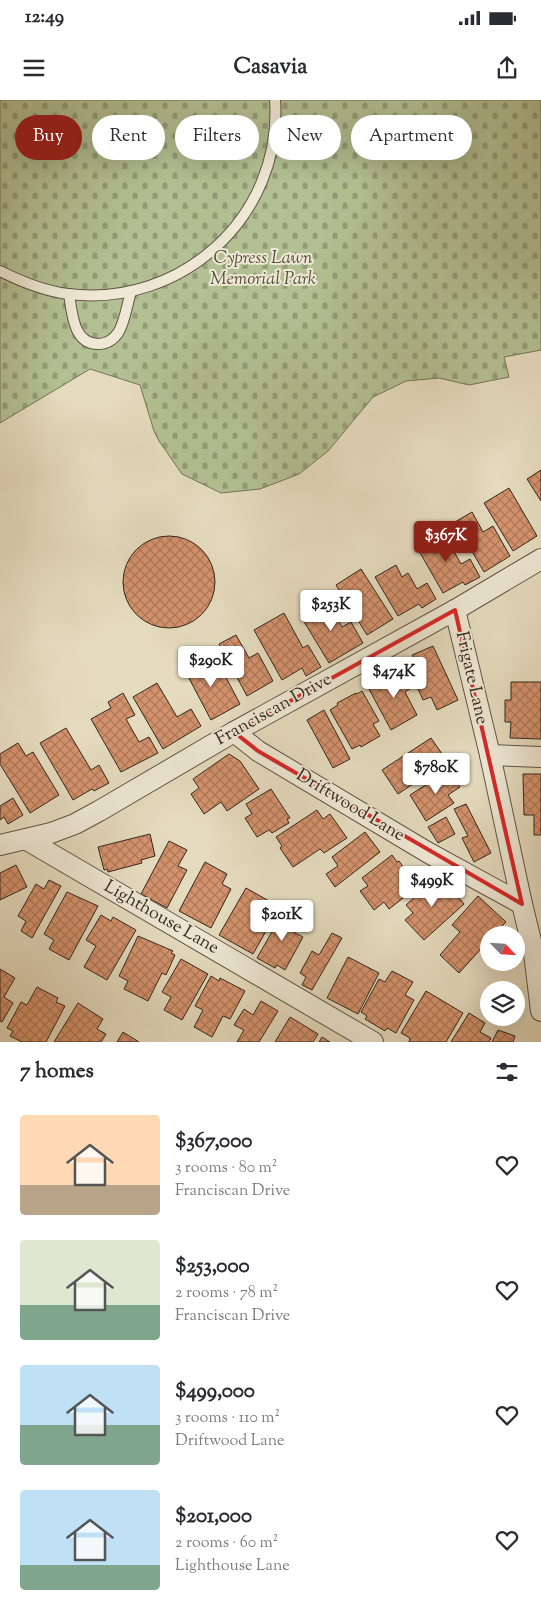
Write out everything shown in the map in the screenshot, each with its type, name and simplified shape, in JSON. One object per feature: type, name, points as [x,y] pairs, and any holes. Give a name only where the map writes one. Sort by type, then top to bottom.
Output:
[{"type":"street","name":"Franciscan Drive","points":[[0,845],[26,840],[75,824],[234,732],[455,610],[541,559]]},
{"type":"street","name":"Frigate Lane","points":[[455,610],[490,755],[522,904],[538,953],[541,1011]]},
{"type":"street","name":"Driftwood Lane","points":[[234,732],[258,751],[427,852],[522,904]]},
{"type":"street","points":[[490,755],[541,757]]},
{"type":"street","name":"Lighthouse Lane","points":[[26,840],[373,1042]]},
{"type":"lane","points":[[0,270],[32,286],[52,292],[91,296],[131,292],[167,280],[185,271],[226,238],[242,219],[254,199],[264,178],[271,156],[275,100]]},
{"type":"lane","points":[[68,294],[76,329],[87,341],[95,344],[105,343],[114,338],[119,332],[131,292]]},
{"type":"highlighted area","points":[[455,610],[522,904],[258,751],[234,732]]},
{"type":"green space","name":"Cypress Lawn Memorial Park","points":[[0,100],[541,100],[541,350],[504,357],[509,377],[469,385],[439,378],[406,381],[373,397],[328,451],[299,474],[260,489],[221,493],[182,474],[154,431],[140,385],[90,369],[0,423]]},
{"type":"building","points":[[541,470],[541,501],[527,479]]},
{"type":"building","points":[[509,488],[537,536],[513,551],[484,503]]},
{"type":"building","points":[[472,512],[483,532],[493,526],[510,556],[484,572],[455,522]]},
{"type":"building","points":[[442,530],[461,564],[470,559],[480,577],[465,585],[463,582],[443,593],[415,544]]},
{"type":"building","points":[[169,536],[187,540],[201,550],[211,564],[215,582],[211,600],[201,614],[187,624],[169,628],[151,624],[137,614],[127,600],[123,582],[127,564],[137,550],[151,540]]},
{"type":"building","points":[[396,565],[402,577],[408,573],[417,589],[427,583],[436,599],[422,608],[419,604],[398,616],[375,577]]},
{"type":"building","points":[[361,569],[393,619],[367,635],[336,585]]},
{"type":"building","points":[[321,603],[325,609],[330,606],[342,627],[351,622],[363,643],[329,663],[300,615]]},
{"type":"building","points":[[284,613],[303,648],[308,645],[321,667],[306,676],[302,668],[282,680],[254,630]]},
{"type":"building","points":[[236,635],[249,658],[258,653],[273,681],[247,696],[219,644]]},
{"type":"building","points":[[433,646],[458,700],[437,710],[431,697],[423,700],[406,662],[414,658],[412,655]]},
{"type":"building","points":[[202,654],[213,675],[222,670],[240,704],[211,720],[182,665]]},
{"type":"building","points":[[401,669],[411,688],[405,692],[417,715],[391,730],[369,689],[378,685],[375,681],[393,671],[394,673]]},
{"type":"building","points":[[511,682],[541,682],[541,739],[510,738],[511,722],[505,722],[505,700],[511,700]]},
{"type":"building","points":[[157,683],[177,717],[191,709],[201,726],[163,749],[133,697]]},
{"type":"building","points":[[362,691],[379,721],[373,724],[380,736],[361,747],[360,745],[352,749],[330,710],[338,705],[337,703]]},
{"type":"building","points":[[123,693],[135,715],[126,719],[139,742],[149,737],[158,753],[121,772],[91,719],[111,708],[108,702]]},
{"type":"building","points":[[324,710],[350,759],[333,768],[307,720]]},
{"type":"building","points":[[66,728],[91,770],[99,765],[109,783],[94,791],[92,789],[73,800],[40,743]]},
{"type":"building","points":[[431,738],[447,761],[398,794],[382,770]]},
{"type":"building","points":[[18,743],[26,756],[33,752],[59,795],[30,813],[0,764],[0,754]]},
{"type":"building","points":[[229,754],[240,761],[259,789],[227,811],[221,802],[204,814],[191,794],[199,788],[193,779]]},
{"type":"building","points":[[449,770],[460,787],[448,795],[454,803],[426,821],[410,795]]},
{"type":"building","points":[[523,774],[541,774],[541,835],[534,835],[534,815],[524,815]]},
{"type":"building","points":[[271,789],[290,818],[287,819],[289,823],[272,833],[269,830],[257,837],[245,818],[252,814],[246,804]]},
{"type":"building","points":[[13,798],[23,815],[8,824],[4,817],[0,820],[0,806]]},
{"type":"building","points":[[466,804],[491,853],[474,862],[462,838],[468,836],[454,809]]},
{"type":"building","points":[[317,810],[323,819],[330,814],[347,838],[324,853],[320,849],[293,867],[280,848],[282,846],[276,837]]},
{"type":"building","points":[[446,817],[455,834],[438,843],[428,827]]},
{"type":"building","points":[[365,832],[380,852],[335,887],[326,874],[338,866],[332,857]]},
{"type":"building","points":[[150,834],[155,856],[141,860],[142,863],[108,872],[107,869],[104,870],[98,847]]},
{"type":"building","points":[[169,841],[187,850],[178,866],[187,870],[167,908],[141,894]]},
{"type":"building","points":[[392,855],[397,862],[399,861],[413,880],[411,881],[416,888],[389,909],[384,902],[374,910],[360,891],[368,886],[362,878]]},
{"type":"building","points":[[205,862],[227,874],[222,884],[231,889],[211,928],[179,911]]},
{"type":"building","points":[[16,865],[27,887],[0,900],[0,873]]},
{"type":"building","points":[[435,879],[442,887],[446,883],[464,904],[424,940],[405,920],[413,913],[406,905]]},
{"type":"building","points":[[49,880],[61,886],[32,938],[21,931],[26,921],[18,916],[36,884],[44,889]]},
{"type":"building","points":[[246,888],[269,901],[264,911],[274,917],[253,954],[219,935]]},
{"type":"building","points":[[67,892],[98,906],[69,960],[49,949],[54,940],[44,934]]},
{"type":"building","points":[[478,896],[506,922],[502,926],[480,926],[480,950],[459,973],[440,955],[460,932],[452,925]]},
{"type":"building","points":[[285,909],[302,919],[295,933],[303,937],[285,970],[277,965],[275,968],[257,958]]},
{"type":"building","points":[[101,915],[111,921],[113,917],[136,930],[107,980],[84,967],[96,946],[86,940]]},
{"type":"building","points":[[332,933],[342,938],[312,990],[302,985],[306,977],[300,973],[312,951],[319,955]]},
{"type":"building","points":[[138,936],[173,951],[171,953],[175,955],[166,975],[162,973],[148,1001],[124,989],[128,981],[119,976]]},
{"type":"building","points":[[348,957],[379,973],[358,1014],[327,998]]},
{"type":"building","points":[[181,959],[208,974],[182,1020],[164,1010],[171,997],[162,992]]},
{"type":"building","points":[[0,969],[15,978],[4,997],[13,1003],[2,1022],[0,1021]]},
{"type":"building","points":[[392,971],[413,982],[405,995],[414,1000],[396,1033],[387,1028],[385,1031],[365,1019],[367,1016],[361,1012],[379,979],[385,982]]},
{"type":"building","points":[[211,976],[219,981],[220,978],[245,991],[230,1019],[223,1016],[212,1037],[194,1027],[203,1010],[195,1006]]},
{"type":"building","points":[[37,987],[58,998],[56,1002],[65,1006],[46,1042],[22,1042],[10,1036],[13,1031],[7,1028],[21,1002],[27,1005]]},
{"type":"building","points":[[426,991],[463,1013],[446,1042],[409,1042],[410,1038],[401,1033]]},
{"type":"building","points":[[261,1001],[278,1011],[259,1042],[237,1042],[244,1030],[234,1025],[244,1009],[253,1015]]},
{"type":"building","points":[[78,1003],[103,1019],[97,1029],[106,1034],[101,1042],[54,1042]]},
{"type":"building","points":[[469,1013],[480,1020],[480,1026],[483,1026],[480,1032],[491,1038],[489,1042],[451,1042]]},
{"type":"building","points":[[290,1017],[318,1034],[313,1042],[275,1042]]},
{"type":"building","points":[[498,1030],[515,1036],[513,1042],[492,1042]]},
{"type":"building","points":[[123,1032],[139,1042],[117,1042]]},
{"type":"building","points":[[322,1037],[330,1042],[319,1042]]}]
